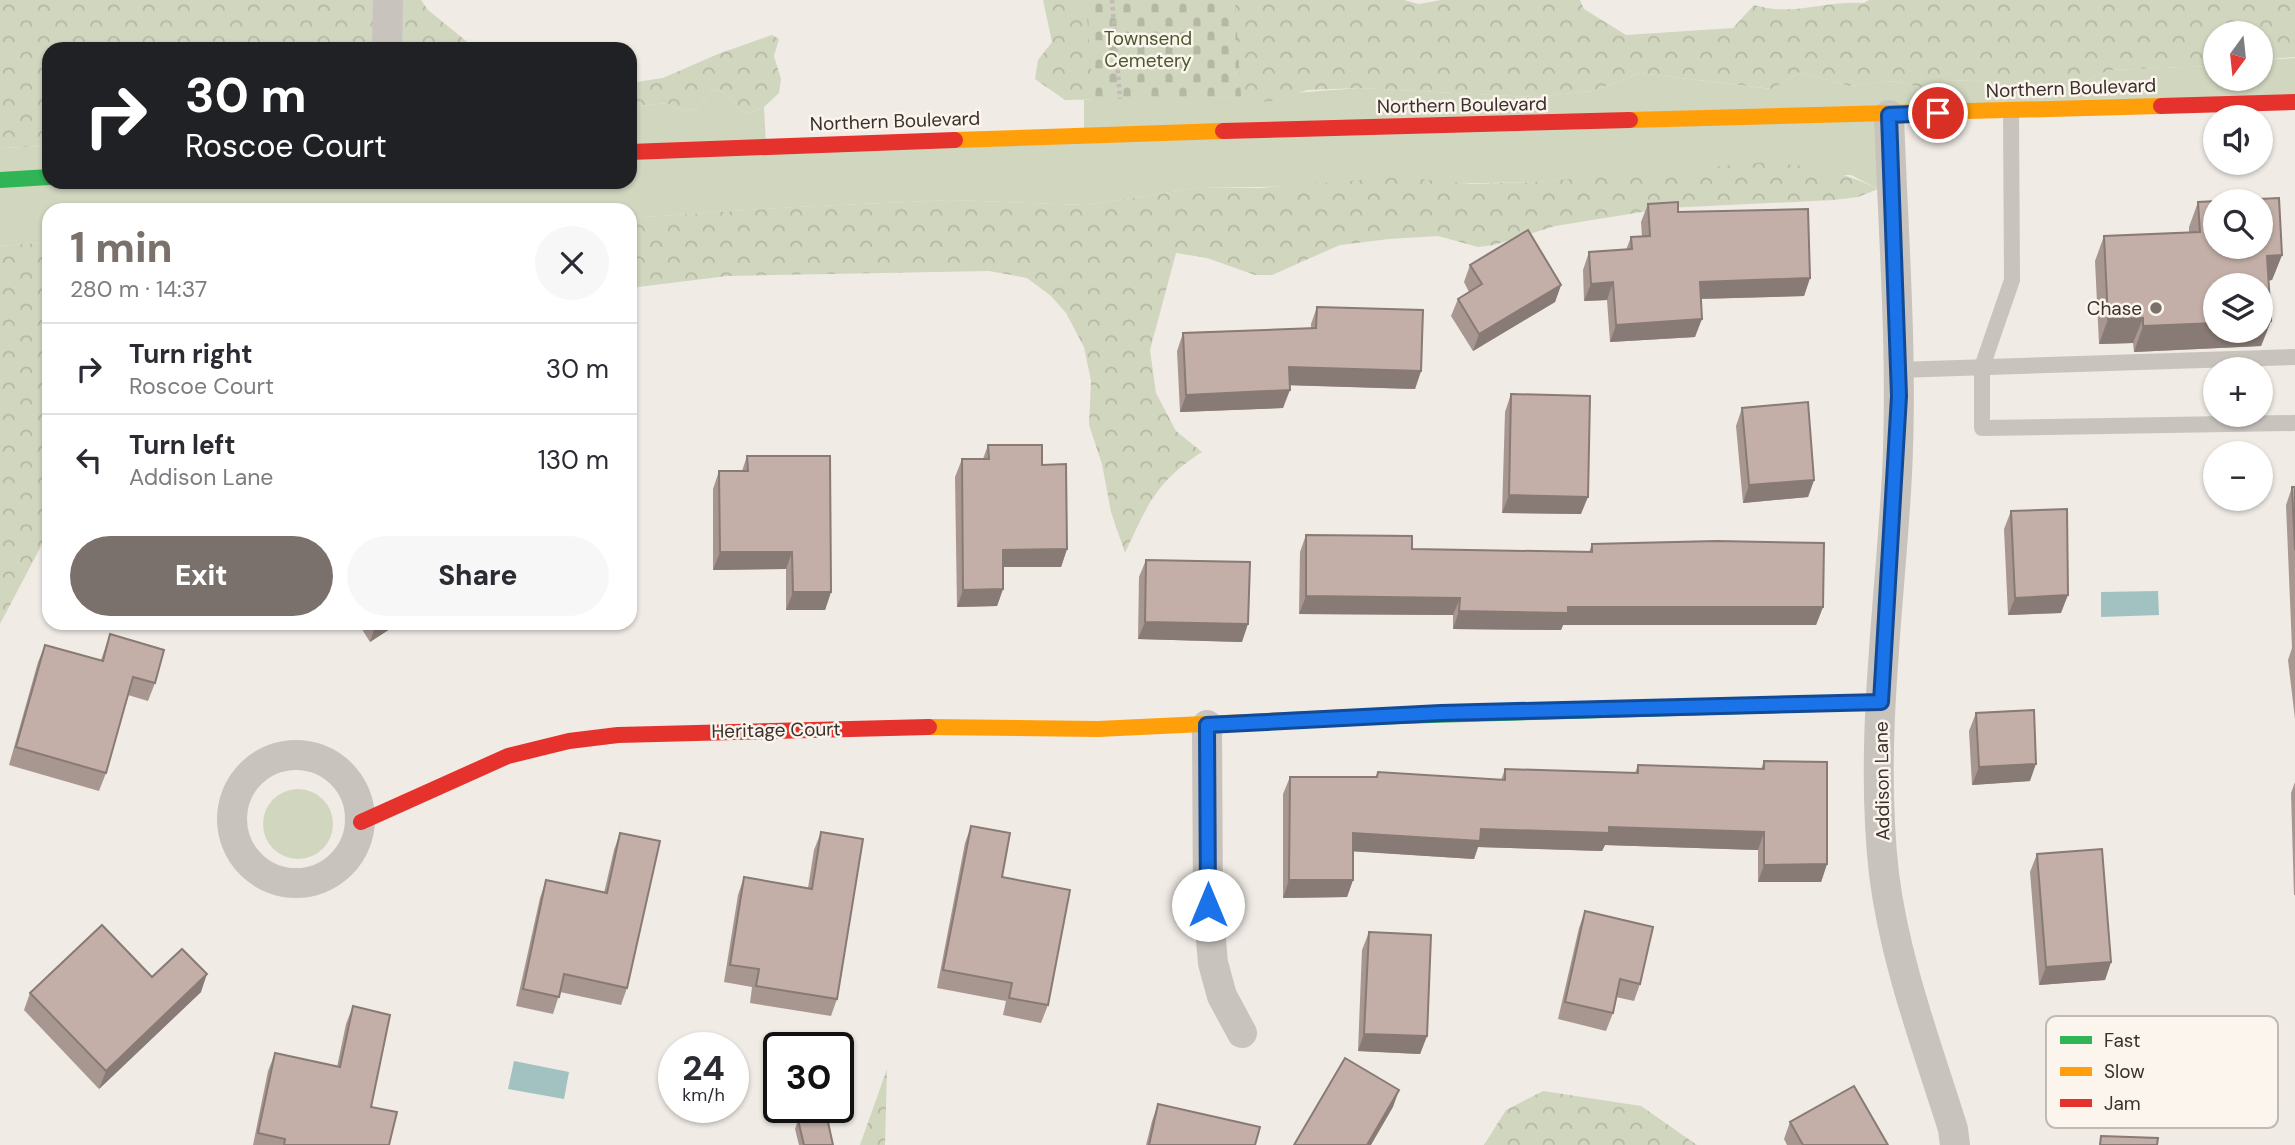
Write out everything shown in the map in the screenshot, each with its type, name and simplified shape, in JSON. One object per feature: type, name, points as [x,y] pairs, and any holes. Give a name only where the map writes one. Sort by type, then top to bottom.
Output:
[{"type":"main road","name":"Northern Boulevard","points":[[637,152],[1122,135],[2295,102]]},
{"type":"main road","points":[[0,180],[42,177]]},
{"type":"main road","name":"Heritage Court","points":[[361,821],[508,756],[569,741],[618,735],[917,727],[1098,729],[1454,713],[1881,702]]},
{"type":"street","points":[[387,42],[388,0]]},
{"type":"street","name":"Addison Lane","points":[[1889,115],[1898,370],[1897,474],[1881,702],[1880,813],[1885,875],[1899,953],[1953,1129],[1955,1145]]},
{"type":"street","points":[[1207,725],[1208,905],[1213,963],[1222,996],[1242,1033]]},
{"type":"street","points":[[294,754],[323,761],[347,779],[356,795],[361,821],[354,849],[342,865],[325,877],[305,883],[284,882],[256,869],[236,844],[231,824],[233,803],[242,783],[256,767],[274,757],[294,754]]},
{"type":"lane","points":[[2011,111],[2012,280],[1982,367],[1982,428],[2295,423]]},
{"type":"lane","points":[[1898,370],[2295,357]]},
{"type":"path","points":[[1112,0],[1122,135]]},
{"type":"green space","points":[[0,0],[421,0],[428,10],[467,42],[42,42],[42,146],[0,148]]},
{"type":"green space","points":[[1043,0],[1404,0],[1419,4],[1441,0],[1580,0],[1584,9],[1626,35],[1733,28],[1754,5],[1795,9],[1864,3],[1869,0],[2295,0],[2295,57],[2273,59],[2273,21],[2203,21],[2203,66],[2109,70],[2082,83],[2047,91],[2003,87],[1976,80],[1948,81],[1923,88],[1894,81],[1849,86],[1800,72],[1772,89],[1640,73],[1593,91],[1533,97],[1360,88],[1308,90],[1268,102],[1241,97],[1065,100],[1035,79],[1038,60],[1052,42]]},
{"type":"green space","name":"Townsend Cemetery","points":[[1086,0],[1235,0],[1241,97],[1093,101]]},
{"type":"green space","points":[[772,35],[779,39],[774,56],[781,79],[779,93],[764,107],[747,114],[725,94],[715,89],[695,109],[681,111],[667,103],[637,106],[637,82],[663,78],[718,54]]},
{"type":"green space","points":[[2295,58],[2295,102],[1889,115],[1878,189],[1851,175],[1655,173],[1537,182],[1198,188],[1085,205],[951,200],[637,218],[637,203],[42,203],[42,243],[0,246],[0,148],[42,146],[42,189],[637,189],[637,106],[667,103],[681,111],[695,109],[715,89],[725,94],[747,114],[764,107],[766,146],[1084,135],[1084,100],[1241,97],[1360,88],[1533,97],[1593,91],[1640,73],[1771,89],[1800,72],[1849,86],[1894,81],[1923,88],[1948,81],[1976,80],[2003,87],[2082,83],[2109,70],[2203,66],[2203,91],[2273,91],[2273,59]]},
{"type":"green space","points":[[1766,162],[1824,170],[1851,177],[1878,189],[1858,197],[1834,200],[1667,208],[1555,226],[1494,245],[1478,247],[1438,236],[1340,245],[1272,275],[1255,275],[1207,258],[1176,253],[1150,350],[1156,393],[1176,431],[1202,452],[1163,484],[1147,508],[1125,553],[1111,512],[1102,464],[1089,425],[1091,381],[1084,347],[1066,313],[1051,296],[1027,278],[989,271],[727,276],[637,287],[637,218],[951,200],[1085,205],[1198,188],[1260,188],[1399,177],[1470,184],[1537,182]]},
{"type":"green space","points":[[42,243],[42,544],[0,624],[0,246]]},
{"type":"green space","points":[[298,789],[323,799],[333,824],[323,849],[298,859],[273,849],[263,824],[273,799]]},
{"type":"green space","points":[[887,1069],[885,1145],[860,1145]]},
{"type":"green space","points":[[1543,1091],[1641,1106],[1697,1145],[1484,1145],[1506,1110]]},
{"type":"water","points":[[2158,591],[2159,615],[2101,617],[2101,592]]},
{"type":"water","points":[[514,1061],[569,1072],[564,1099],[508,1089]]},
{"type":"building","points":[[2273,198],[2279,198],[2282,255],[2273,256]]},
{"type":"building","points":[[1678,202],[1678,212],[1808,209],[1810,278],[1700,282],[1702,319],[1616,325],[1613,282],[1591,284],[1589,252],[1632,249],[1631,237],[1650,236],[1648,204]]},
{"type":"building","points":[[2198,202],[2203,202],[2203,259],[2267,259],[2268,273],[2203,273],[2203,324],[2143,326],[2143,318],[2108,319],[2104,236],[2200,232]]},
{"type":"building","points":[[1528,230],[1561,285],[1479,334],[1458,299],[1482,284],[1470,265]]},
{"type":"building","points":[[1317,307],[1423,310],[1421,371],[1289,367],[1290,390],[1186,395],[1183,333],[1316,328]]},
{"type":"building","points":[[1511,394],[1590,396],[1588,497],[1509,495]]},
{"type":"building","points":[[1808,402],[1814,480],[1749,485],[1742,408]]},
{"type":"building","points":[[988,445],[1042,445],[1042,465],[1066,464],[1067,549],[1003,550],[1003,589],[963,590],[962,459],[989,459]]},
{"type":"building","points":[[747,456],[830,456],[831,592],[793,592],[792,552],[720,552],[719,471],[748,471]]},
{"type":"building","points":[[2292,487],[2295,487],[2295,550]]},
{"type":"building","points":[[2067,509],[2068,595],[2015,598],[2011,511]]},
{"type":"building","points":[[1306,535],[1412,536],[1412,549],[1592,552],[1592,544],[1717,541],[1824,543],[1823,607],[1568,607],[1568,613],[1459,611],[1460,598],[1306,596]]},
{"type":"building","points":[[1146,560],[1250,562],[1248,624],[1145,622]]},
{"type":"building","points":[[110,634],[164,650],[155,683],[133,677],[106,773],[16,747],[45,645],[103,661]]},
{"type":"building","points":[[2034,710],[2036,764],[1979,767],[1976,713]]},
{"type":"building","points":[[1764,761],[1827,762],[1827,864],[1764,865],[1764,832],[1609,827],[1609,833],[1481,829],[1480,841],[1353,833],[1353,880],[1289,880],[1290,777],[1377,777],[1378,772],[1505,780],[1505,769],[1638,773],[1638,765],[1764,769]]},
{"type":"building","points":[[971,826],[1010,833],[1002,877],[1070,890],[1048,1005],[1009,998],[1012,983],[943,970]]},
{"type":"building","points":[[821,832],[863,839],[837,999],[756,986],[759,969],[730,965],[744,877],[812,889]]},
{"type":"building","points":[[620,833],[660,841],[627,988],[564,974],[559,997],[523,989],[546,880],[607,893]]},
{"type":"building","points":[[2102,849],[2111,962],[2046,967],[2037,854]]},
{"type":"building","points":[[1585,911],[1653,927],[1640,984],[1620,979],[1613,1013],[1565,1002]]},
{"type":"building","points":[[102,925],[152,977],[182,949],[207,974],[106,1071],[30,993]]},
{"type":"building","points":[[1369,932],[1431,935],[1427,1036],[1364,1034]]},
{"type":"building","points":[[353,1006],[390,1015],[371,1107],[397,1112],[389,1145],[284,1145],[285,1139],[258,1133],[275,1053],[340,1067]]},
{"type":"building","points":[[1345,1058],[1399,1090],[1367,1145],[1294,1145]]},
{"type":"building","points":[[1854,1086],[1888,1145],[1803,1145],[1790,1122]]},
{"type":"building","points":[[1158,1104],[1260,1127],[1255,1145],[1149,1145]]},
{"type":"building","points":[[799,1123],[828,1123],[833,1145],[804,1145]]},
{"type":"building","points":[[2101,1136],[2158,1138],[2157,1145],[2100,1145]]},
{"type":"traffic: fast","points":[[0,180],[42,177]]},
{"type":"traffic: fast","points":[[1330,718],[1881,702]]},
{"type":"traffic: slow","points":[[1630,120],[2161,106]]},
{"type":"traffic: slow","points":[[955,140],[1223,131]]},
{"type":"traffic: slow","points":[[929,727],[1098,729],[1330,718]]},
{"type":"traffic: jam","points":[[2161,106],[2295,102]]},
{"type":"traffic: jam","points":[[1223,131],[1630,120]]},
{"type":"traffic: jam","points":[[637,152],[955,140]]},
{"type":"traffic: jam","points":[[361,822],[508,756],[569,741],[618,735],[929,727]]},
{"type":"place","name":"Chase","points":[[2156,308]]},
{"type":"route","points":[[1208,905],[1207,725],[1441,713],[1881,702],[1897,474],[1899,396],[1889,115],[1938,113]]}]
